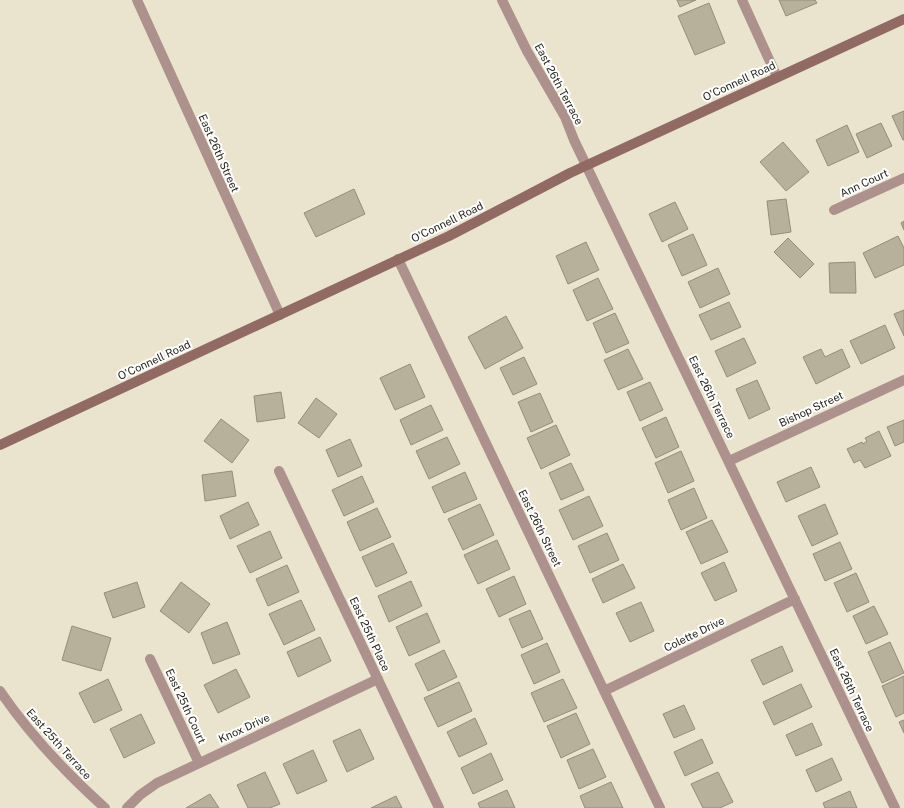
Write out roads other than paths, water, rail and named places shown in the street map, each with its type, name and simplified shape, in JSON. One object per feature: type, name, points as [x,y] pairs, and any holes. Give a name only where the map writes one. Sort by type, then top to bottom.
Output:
[{"type":"street","name":"East 26th Street","points":[[137,0],[280,315]]},
{"type":"street","name":"East 26th Terrace","points":[[502,0],[527,51],[565,117],[895,808]]},
{"type":"street","points":[[742,0],[777,77]]},
{"type":"street","name":"O'Connell Road","points":[[0,445],[449,236],[587,165],[904,19]]},
{"type":"street","name":"Ann Court","points":[[834,210],[904,178]]},
{"type":"street","name":"East 26th Street","points":[[398,259],[660,808]]},
{"type":"street","name":"Bishop Street","points":[[729,461],[904,380]]},
{"type":"street","name":"East 25th Place","points":[[279,471],[439,808]]},
{"type":"street","name":"Colette Drive","points":[[604,691],[795,599]]},
{"type":"street","name":"East 25th Court","points":[[150,659],[199,763]]},
{"type":"street","name":"Knox Drive","points":[[127,808],[140,795],[157,783],[378,679]]},
{"type":"street","name":"East 25th Terrace","points":[[0,691],[55,760],[105,808]]}]
